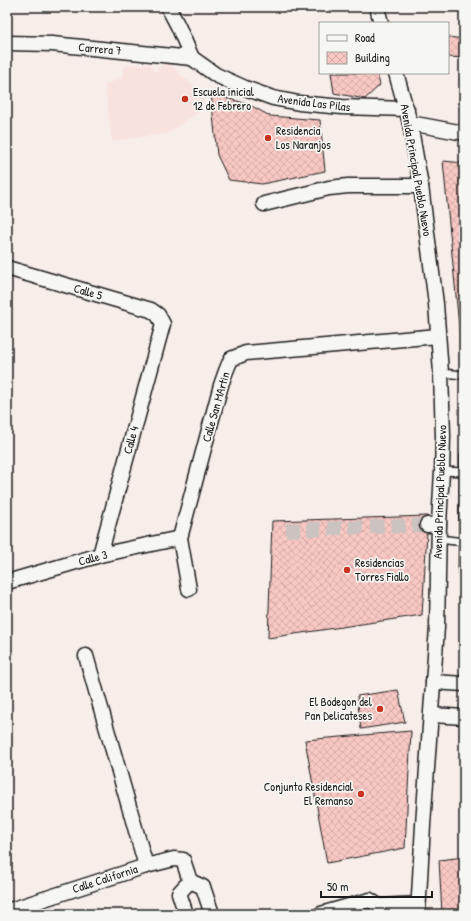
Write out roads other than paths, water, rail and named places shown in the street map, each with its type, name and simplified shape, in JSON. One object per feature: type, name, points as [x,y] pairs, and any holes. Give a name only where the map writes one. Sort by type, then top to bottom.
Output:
[{"type":"street","points":[[168,7],[192,58]]},
{"type":"street","points":[[377,7],[381,22]]},
{"type":"street","name":"Carrera 7","points":[[7,43],[52,44],[192,58]]},
{"type":"street","name":"Avenida Las Pilas","points":[[192,58],[216,75],[245,88],[273,98],[299,103],[342,107],[407,109]]},
{"type":"street","name":"Avenida Principal Pueblo Nuevo","points":[[396,74],[407,109],[421,186],[436,304],[443,436],[442,471],[433,524],[439,539],[437,627],[418,909]]},
{"type":"street","points":[[410,123],[464,133]]},
{"type":"street","points":[[264,204],[329,188],[348,186],[421,186]]},
{"type":"street","name":"Calle 5","points":[[7,268],[150,310],[158,315],[163,324]]},
{"type":"street","name":"Calle 4","points":[[100,555],[163,324]]},
{"type":"street","name":"Calle San MArtin","points":[[189,588],[180,538],[221,385],[231,359],[246,353],[438,336]]},
{"type":"street","name":"Calle 3","points":[[7,582],[100,555],[180,538]]},
{"type":"street","points":[[86,656],[146,866]]},
{"type":"street","points":[[433,682],[464,684]]},
{"type":"street","points":[[432,715],[464,717]]},
{"type":"street","name":"Calle California","points":[[7,911],[174,858],[183,860],[190,881]]},
{"type":"street","points":[[186,914],[179,893],[190,881],[203,887],[212,914]]},
{"type":"street","points":[[321,914],[370,900],[378,910],[418,909]]},
{"type":"lane","points":[[440,373],[464,375]]},
{"type":"lane","points":[[442,471],[464,472]]},
{"type":"lane","points":[[439,539],[464,542]]},
{"type":"tunnel","points":[[286,530],[427,525]]},
{"type":"place","name":"Escuela inicial 12 de Febrero","points":[[185,99]]},
{"type":"place","name":"Residencia Los Naranjos","points":[[268,138]]},
{"type":"place","name":"Residencias Torres Fiallo","points":[[347,570]]},
{"type":"place","name":"El Bodegon del Pan Delicateses","points":[[380,709]]},
{"type":"place","name":"Conjunto Residencial El Remanso","points":[[361,794]]}]
